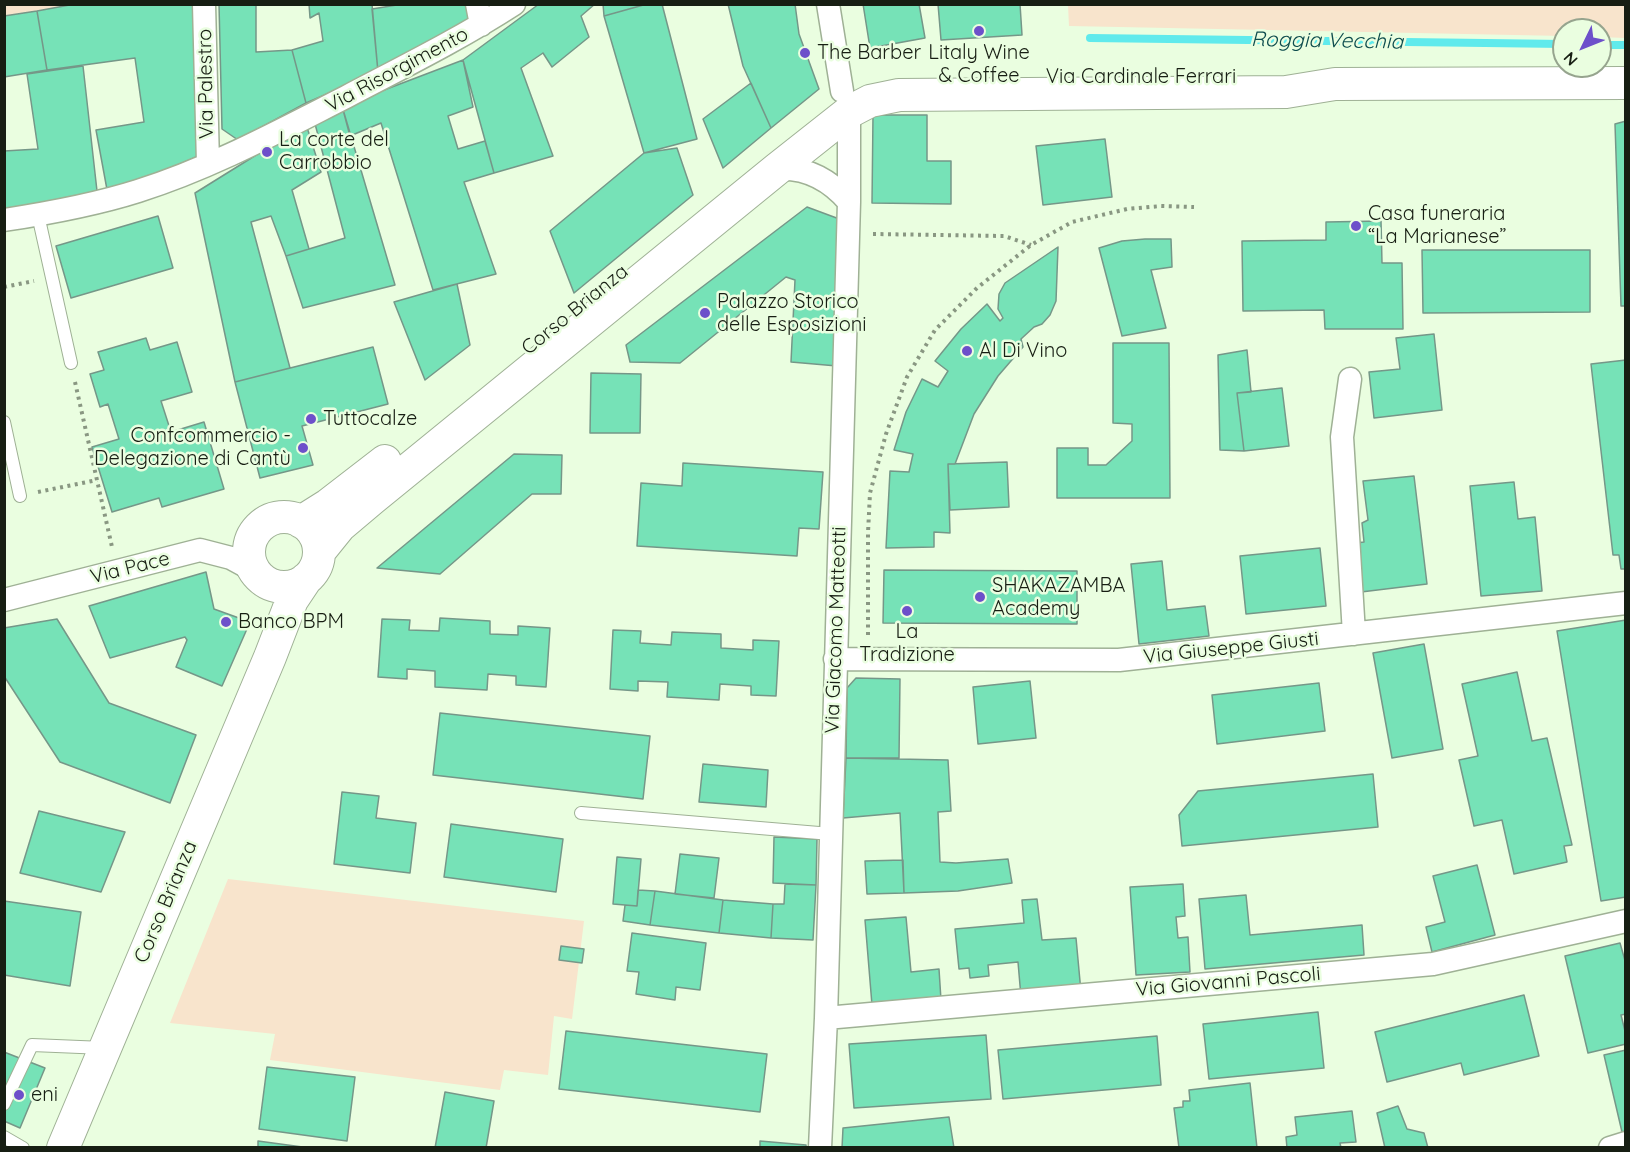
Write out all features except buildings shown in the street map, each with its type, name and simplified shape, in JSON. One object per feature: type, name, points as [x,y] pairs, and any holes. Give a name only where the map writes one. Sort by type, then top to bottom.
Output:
[{"type":"main road","name":"Via Cardinale Ferrari","points":[[846,101],[870,101],[899,95],[1286,92],[1335,84],[1626,83]]},
{"type":"main road","name":"Corso Brianza","points":[[63,1148],[292,600],[340,526],[777,169],[846,101]]},
{"type":"main road","name":"Corso Brianza","points":[[301,522],[328,505],[846,101]]},
{"type":"main road","points":[[294,518],[314,535],[312,566],[295,585],[283,587],[270,585],[257,574],[249,559],[248,547],[256,530],[270,519],[294,518]]},
{"type":"main road","name":"Corso Brianza","points":[[257,574],[268,609],[270,657]]},
{"type":"street","name":"Via Palestro","points":[[204,4],[208,164]]},
{"type":"street","name":"Via Risorgimento","points":[[4,220],[74,209],[141,190],[208,164],[274,134],[448,44],[479,15],[514,4]]},
{"type":"street","name":"Via Giacomo Matteotti","points":[[820,1148],[826,1018],[849,202],[846,101],[828,4]]},
{"type":"street","points":[[777,169],[800,170],[814,174],[833,186],[849,202]]},
{"type":"street","points":[[1350,379],[1342,437],[1354,634]]},
{"type":"street","name":"Via Pace","points":[[4,600],[200,550],[231,558],[257,574]]},
{"type":"street","name":"Via Giuseppe Giusti","points":[[836,659],[1119,660],[1626,603]]},
{"type":"street","name":"Via Giovanni Pascoli","points":[[826,1018],[1433,964],[1626,921]]},
{"type":"street","points":[[1610,1148],[1626,1143]]},
{"type":"lane","points":[[38,215],[71,363]]},
{"type":"lane","points":[[4,422],[20,496]]},
{"type":"lane","points":[[581,813],[831,834]]},
{"type":"lane","points":[[4,1104],[32,1045],[105,1048]]},
{"type":"lane","points":[[4,1137],[22,1148]]},
{"type":"path","points":[[867,659],[870,493],[886,434],[907,377],[935,330],[977,288],[1031,245],[1072,222],[1127,209],[1161,206],[1194,207]]},
{"type":"path","points":[[848,234],[1004,236],[1031,245]]},
{"type":"path","points":[[4,287],[52,277]]},
{"type":"path","points":[[71,363],[117,571]]},
{"type":"path","points":[[20,496],[97,480]]},
{"type":"shaded area","points":[[4,5],[75,5],[5,16]]},
{"type":"shaded area","points":[[1068,5],[1625,5],[1625,38],[1612,37],[1612,18],[1552,18],[1552,36],[1069,26]]},
{"type":"shaded area","points":[[228,879],[584,921],[572,1019],[554,1016],[548,1075],[504,1070],[500,1090],[270,1060],[275,1034],[170,1023]]},
{"type":"waterway","name":"Roggia Vecchia","points":[[1090,38],[1552,44]]},
{"type":"waterway","name":"Roggia Vecchia","points":[[1612,45],[1626,45]]},
{"type":"place","name":"Litaly Wine & Coffee","points":[[979,31]]},
{"type":"place","name":"The Barber","points":[[805,53]]},
{"type":"place","name":"La corte del Carrobbio","points":[[267,152]]},
{"type":"place","name":"Casa funeraria “La Marianese”","points":[[1356,226]]},
{"type":"place","name":"Palazzo Storico delle Esposizioni","points":[[705,313]]},
{"type":"place","name":"Al Di Vino","points":[[967,351]]},
{"type":"place","name":"Tuttocalze","points":[[311,419]]},
{"type":"place","name":"Confcommercio - Delegazione di Cantù","points":[[303,448]]},
{"type":"place","name":"SHAKAZAMBA Academy","points":[[980,597]]},
{"type":"place","name":"La Tradizione","points":[[907,611]]},
{"type":"place","name":"Banco BPM","points":[[226,622]]},
{"type":"place","name":"eni","points":[[19,1095]]}]
